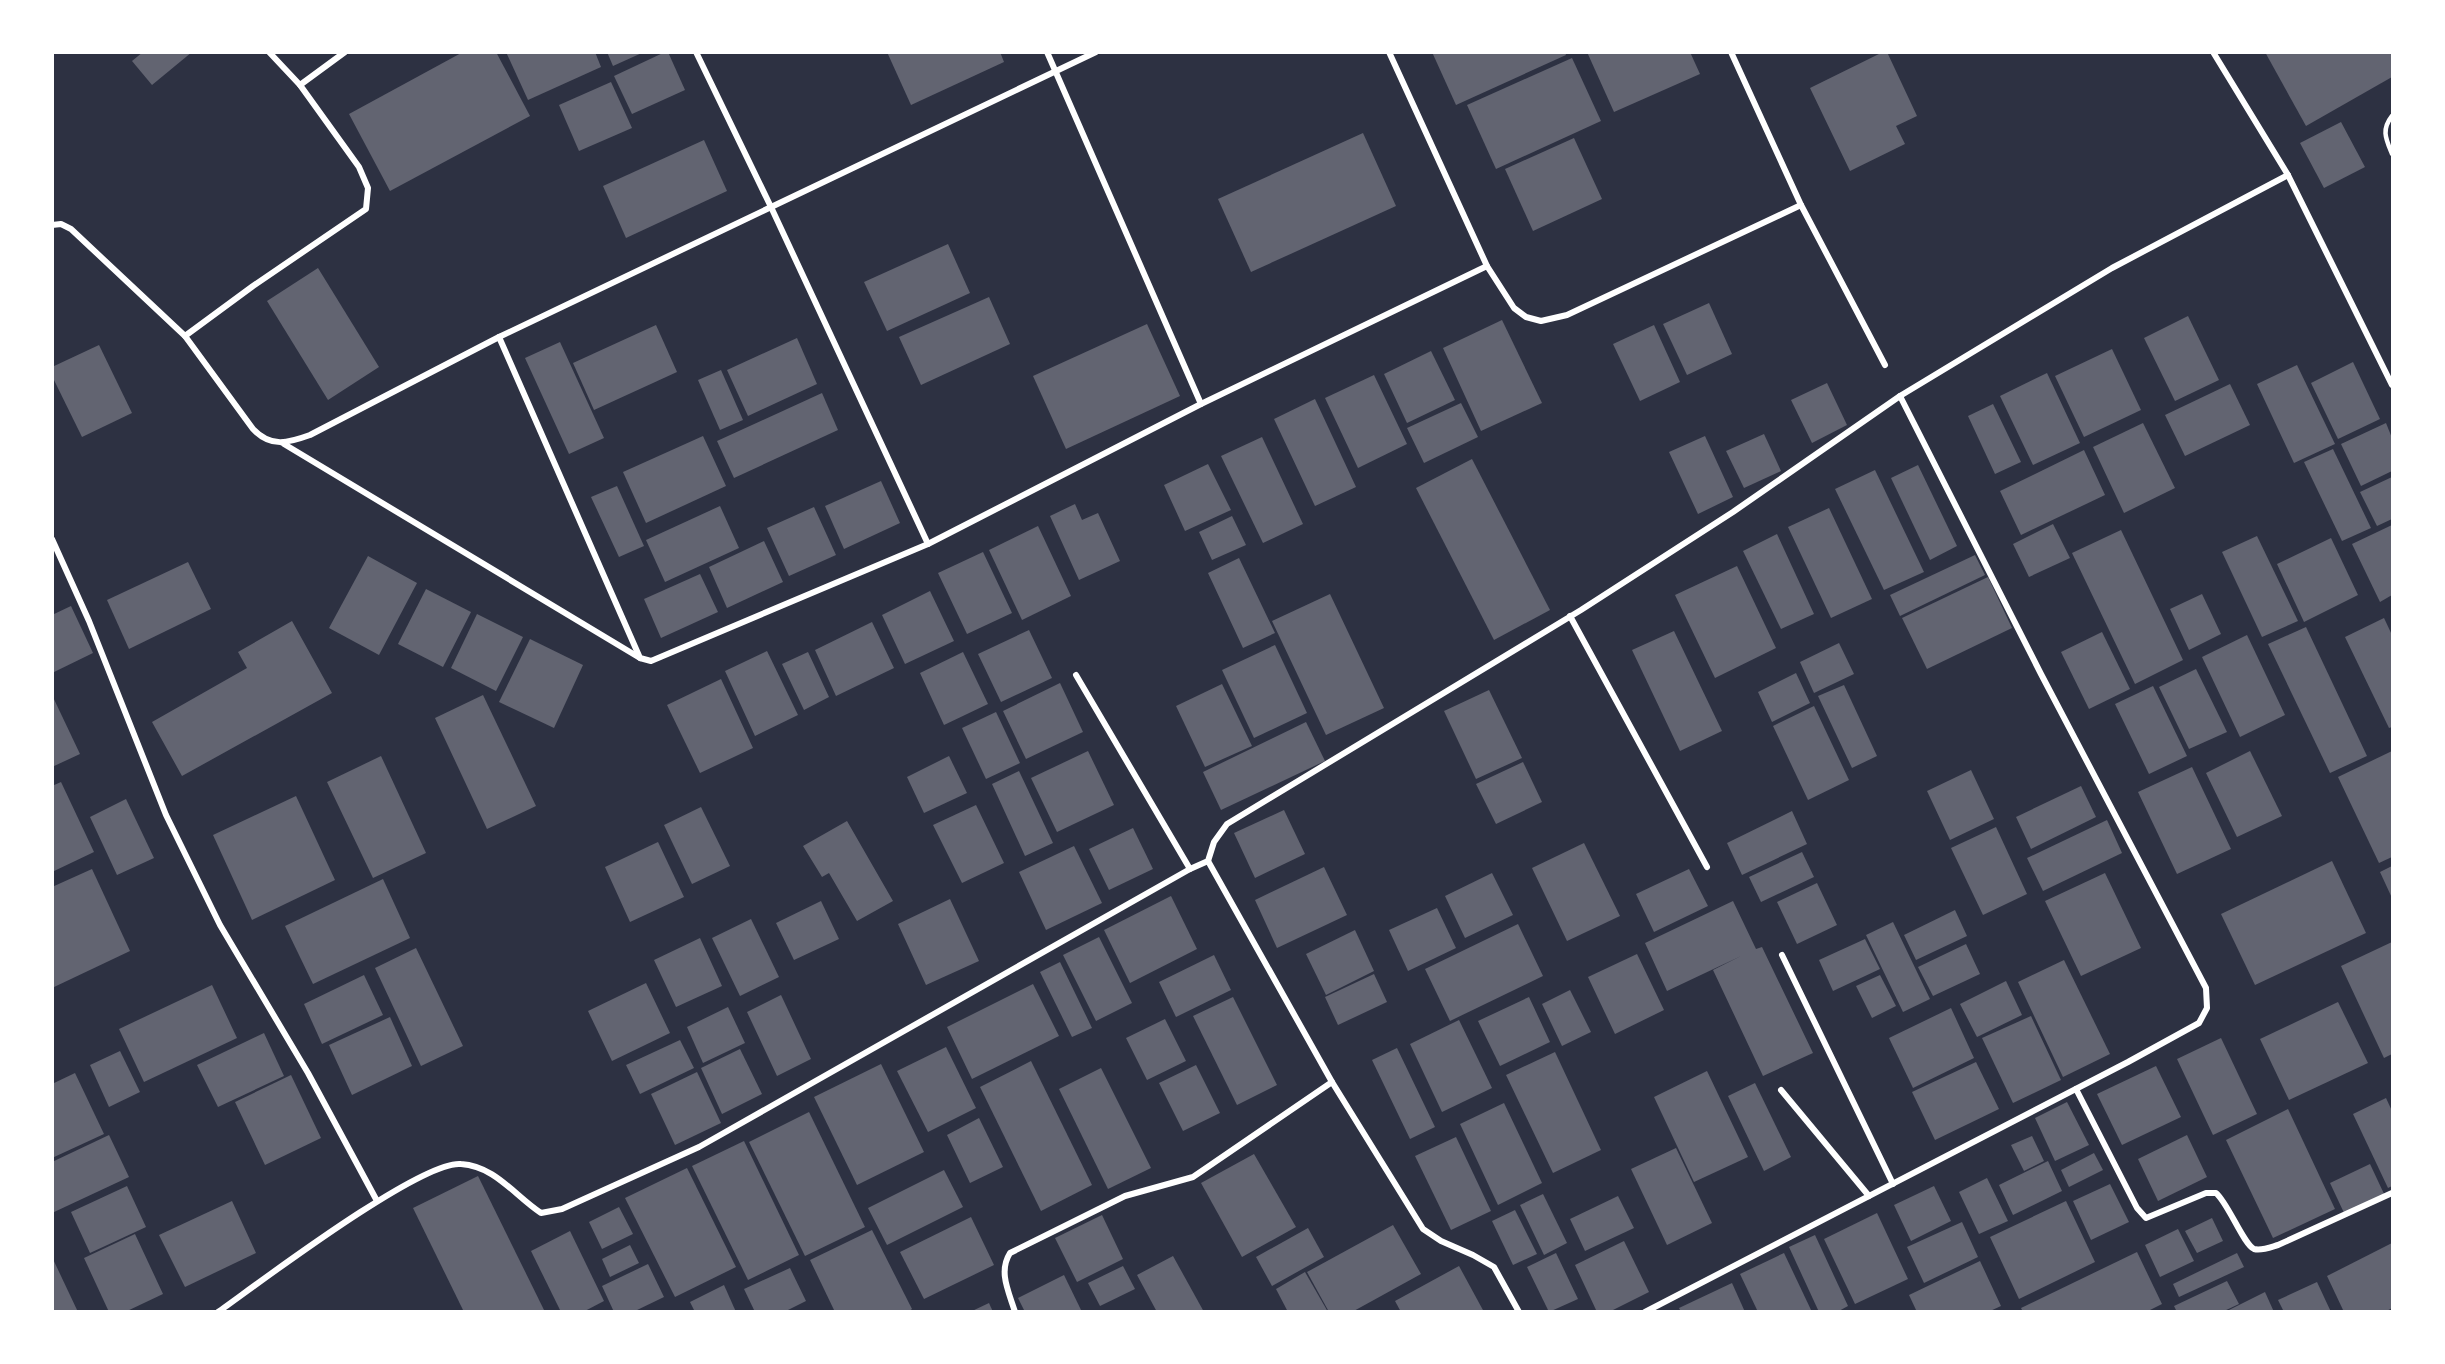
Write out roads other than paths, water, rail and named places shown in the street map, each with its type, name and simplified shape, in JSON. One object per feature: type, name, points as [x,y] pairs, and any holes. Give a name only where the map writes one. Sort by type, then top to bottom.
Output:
[{"type":"street","points":[[185,336],[253,286],[366,209],[368,188],[359,167],[300,85],[269,52]]},
{"type":"street","points":[[300,85],[345,52]]},
{"type":"street","points":[[696,52],[928,544]]},
{"type":"street","points":[[1047,52],[1201,404]]},
{"type":"street","points":[[52,225],[61,224],[71,229],[185,336],[261,437],[273,443],[284,444],[310,435],[499,337],[1096,52]]},
{"type":"street","points":[[1389,52],[1487,266],[1514,308],[1526,317],[1541,321],[1567,315],[1801,205]]},
{"type":"street","points":[[1731,52],[1801,205],[1885,365]]},
{"type":"street","points":[[2213,52],[2288,175],[2392,385]]},
{"type":"street","points":[[1519,1311],[1494,1267],[1441,1241],[1423,1229],[1332,1082],[1208,861],[1214,842],[1227,824],[1570,616],[1733,512],[1900,396],[2112,268],[2288,175]]},
{"type":"street","points":[[284,444],[640,658],[651,661],[928,544],[1201,404],[1487,266]]},
{"type":"street","points":[[499,337],[640,658]]},
{"type":"street","points":[[1645,1311],[2076,1089],[2199,1023],[2207,1008],[2205,988],[2041,674],[1900,396]]},
{"type":"street","points":[[52,538],[89,621],[166,815],[220,925],[308,1074],[377,1201]]},
{"type":"street","points":[[1570,616],[1707,867]]},
{"type":"street","points":[[1076,675],[1190,869]]},
{"type":"street","points":[[218,1311],[377,1201],[447,1164],[478,1167],[497,1177],[541,1214],[562,1209],[699,1147],[1190,869],[1208,861]]},
{"type":"street","points":[[1782,955],[1893,1184]]},
{"type":"street","points":[[1016,1311],[1004,1274],[1005,1261],[1010,1252],[1125,1196],[1193,1177],[1332,1082]]},
{"type":"street","points":[[2076,1089],[2137,1208],[2146,1218],[2206,1193],[2216,1193],[2248,1243],[2254,1248],[2262,1249],[2278,1245],[2392,1193]]},
{"type":"street","points":[[1781,1090],[1869,1196]]},
{"type":"lane","points":[[2392,116],[2386,124],[2384,136],[2392,154]]}]
